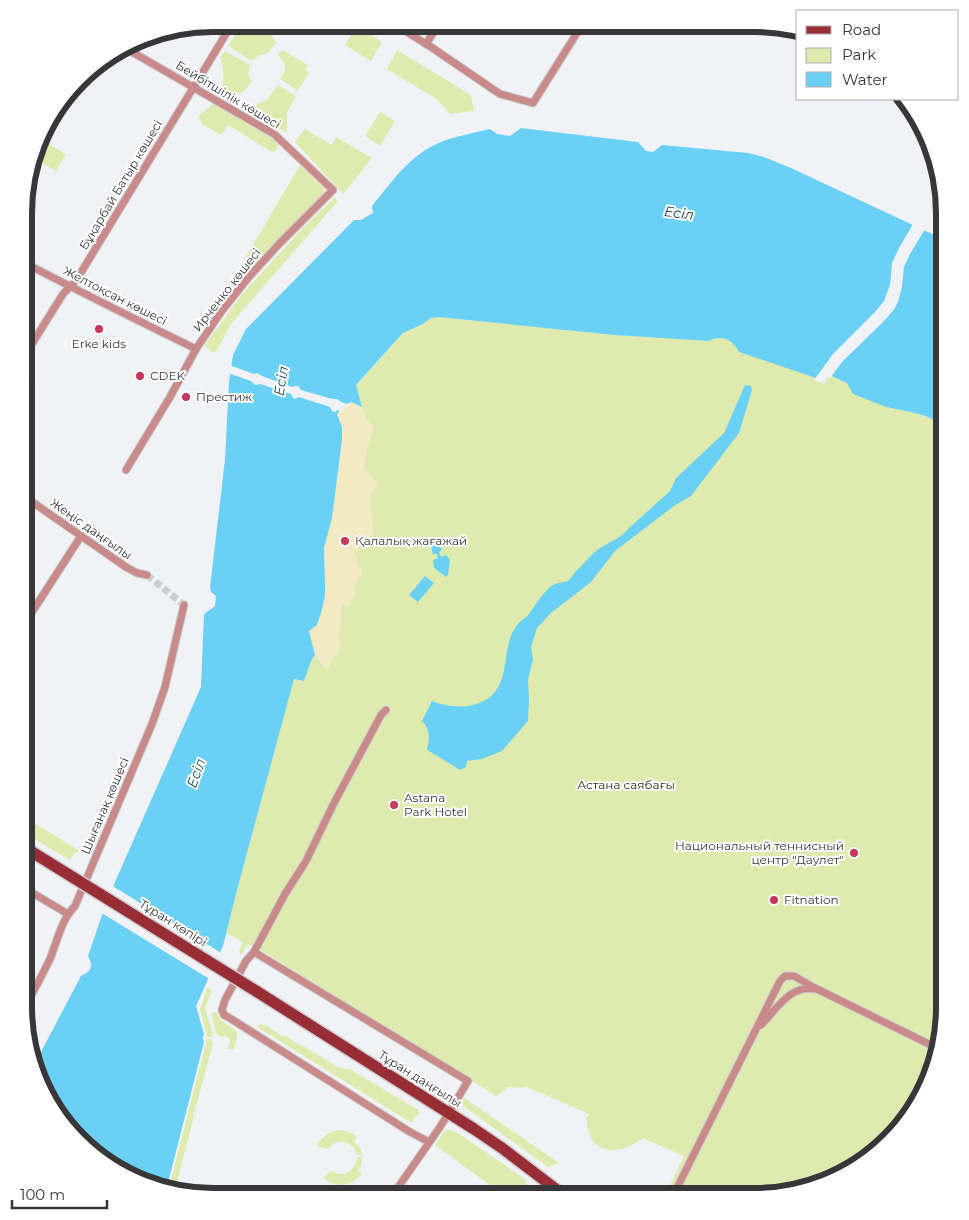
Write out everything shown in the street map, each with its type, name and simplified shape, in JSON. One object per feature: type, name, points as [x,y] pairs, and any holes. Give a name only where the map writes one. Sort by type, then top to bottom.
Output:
[{"type":"main road","name":"Тұран көпірі","points":[[32,852],[256,991]]},
{"type":"main road","name":"Тұран даңғылы","points":[[256,991],[474,1129],[554,1188]]},
{"type":"street","name":"Бұқарбай Батыр көшесі","points":[[32,344],[63,294],[77,279],[227,32]]},
{"type":"street","points":[[407,32],[500,94],[533,103],[578,32]]},
{"type":"street","points":[[426,44],[434,32]]},
{"type":"street","name":"Бейбітшілік көшесі","points":[[133,51],[274,134],[333,190]]},
{"type":"street","name":"Ирченко көшесі","points":[[126,470],[170,397],[196,349],[221,312],[248,278],[280,243],[333,190]]},
{"type":"street","name":"Желтоқсан көшесі","points":[[32,267],[196,349]]},
{"type":"street","name":"Жеңіс даңғылы","points":[[32,502],[126,568],[147,575]]},
{"type":"street","points":[[32,611],[81,536]]},
{"type":"street","name":"Шығанақ көшесі","points":[[32,993],[42,976],[68,914],[75,906],[152,724],[165,687],[184,605]]},
{"type":"street","points":[[386,710],[381,715],[334,803],[306,861],[285,894],[254,952],[246,961],[225,1000],[222,1010],[224,1014],[402,1127],[429,1142]]},
{"type":"street","points":[[32,893],[68,914]]},
{"type":"street","points":[[254,952],[468,1081],[397,1188]]},
{"type":"street","points":[[678,1188],[780,981],[785,976],[794,976],[932,1046]]},
{"type":"street","points":[[756,1031],[784,999],[795,991],[811,988],[820,990]]},
{"type":"green space","points":[[237,32],[271,32],[276,43],[268,53],[258,56],[252,61],[228,46]]},
{"type":"green space","points":[[353,32],[366,32],[382,42],[371,61],[345,45]]},
{"type":"green space","points":[[282,50],[308,65],[305,70],[309,72],[298,91],[280,79],[285,71],[285,64],[278,55]]},
{"type":"green space","points":[[397,50],[471,95],[474,111],[450,114],[438,100],[387,69]]},
{"type":"green space","points":[[225,51],[250,65],[248,74],[252,82],[242,93],[222,95],[223,71],[220,57]]},
{"type":"green space","points":[[278,85],[296,96],[287,113],[287,133],[252,113],[257,104],[266,101]]},
{"type":"green space","points":[[213,103],[276,141],[279,144],[276,150],[270,151],[228,125],[221,135],[202,124],[198,116]]},
{"type":"green space","points":[[380,112],[395,121],[380,146],[365,136]]},
{"type":"green space","points":[[305,129],[332,145],[336,137],[372,158],[343,194],[295,142]]},
{"type":"green space","points":[[47,143],[66,154],[56,171],[40,162]]},
{"type":"green space","points":[[300,165],[325,188],[323,196],[240,281],[240,267]]},
{"type":"green space","points":[[335,197],[337,202],[231,324],[216,352],[211,352],[205,345],[243,293],[303,228]]},
{"type":"green space","name":"Астана саябағы","points":[[438,317],[615,335],[709,341],[722,338],[730,341],[739,352],[816,378],[827,374],[848,383],[886,407],[926,416],[936,421],[935,1030],[923,1076],[899,1117],[875,1143],[836,1169],[814,1178],[779,1186],[756,1188],[669,1188],[684,1156],[643,1138],[629,1147],[618,1150],[608,1150],[600,1147],[594,1143],[589,1133],[586,1118],[589,1114],[527,1087],[508,1087],[496,1096],[262,951],[248,944],[241,955],[239,951],[243,942],[226,933],[294,679],[304,681],[315,655],[327,671],[331,661],[340,649],[339,634],[342,604],[354,596],[353,588],[362,575],[354,552],[373,533],[370,495],[378,485],[364,468],[367,447],[374,427],[364,414],[356,386],[403,333],[423,324],[431,318]]},
{"type":"green space","points":[[32,822],[80,851],[75,853],[70,860],[32,838]]},
{"type":"green space","points":[[207,988],[212,990],[205,1008],[213,1034],[211,1037],[207,1037],[200,1009]]},
{"type":"green space","points":[[216,1012],[223,1022],[237,1032],[234,1049],[228,1049],[230,1042],[228,1037],[221,1037],[216,1033],[211,1013]]},
{"type":"green space","points":[[260,1024],[267,1026],[282,1036],[286,1036],[338,1067],[351,1070],[417,1109],[420,1113],[414,1118],[413,1123],[410,1122],[257,1027]]},
{"type":"green space","points":[[207,1039],[211,1039],[213,1043],[195,1111],[192,1113],[194,1116],[177,1182],[171,1182]]},
{"type":"green space","points":[[463,1097],[559,1163],[548,1167],[463,1106]]},
{"type":"green space","points":[[446,1129],[458,1133],[525,1179],[528,1188],[494,1188],[435,1145]]},
{"type":"green space","points":[[339,1130],[357,1137],[354,1141],[362,1154],[357,1155],[352,1146],[344,1142],[335,1143],[327,1149],[317,1146],[326,1135]]},
{"type":"green space","points":[[357,1157],[362,1157],[361,1166],[358,1171],[362,1174],[358,1178],[343,1185],[338,1185],[323,1178],[331,1171],[340,1174],[348,1172],[354,1166]]},
{"type":"sand","name":"Қалалық жағажай","points":[[351,402],[362,407],[369,424],[374,427],[367,447],[364,467],[378,485],[370,495],[373,533],[354,552],[362,575],[353,588],[354,596],[349,606],[342,605],[339,634],[340,648],[327,671],[315,655],[309,631],[317,624],[325,596],[324,549],[342,440],[342,427],[337,414],[343,406]]},
{"type":"water","name":"Есіл","points":[[521,128],[638,142],[646,151],[653,152],[662,145],[748,153],[791,168],[936,236],[936,421],[926,416],[886,407],[853,394],[847,383],[827,374],[816,378],[739,352],[730,341],[722,338],[709,341],[614,335],[438,317],[431,318],[423,324],[403,333],[356,385],[362,407],[351,402],[343,406],[337,414],[342,427],[342,440],[332,518],[324,548],[325,596],[317,625],[309,631],[315,655],[304,681],[294,679],[223,946],[196,1006],[204,1034],[204,1042],[169,1179],[167,1181],[155,1178],[133,1169],[113,1157],[85,1135],[70,1117],[51,1087],[39,1054],[81,976],[91,966],[88,956],[103,912],[201,687],[204,614],[215,606],[216,596],[211,592],[210,587],[225,460],[229,381],[233,355],[246,329],[354,220],[361,220],[373,213],[372,206],[405,166],[414,158],[436,144],[490,129],[497,134],[510,136]]},
{"type":"water","points":[[745,385],[751,386],[752,390],[739,433],[691,496],[674,506],[615,551],[591,582],[551,613],[537,628],[531,647],[533,659],[528,680],[528,721],[502,751],[482,759],[467,761],[466,767],[460,770],[429,751],[427,749],[428,730],[422,721],[432,701],[446,705],[469,706],[490,697],[501,681],[509,642],[518,624],[528,615],[549,588],[555,584],[568,581],[594,553],[621,536],[670,491],[676,478],[724,433]]},
{"type":"water","points":[[436,539],[442,550],[439,552],[441,557],[446,555],[450,560],[446,577],[434,568],[433,560],[438,558],[436,553],[433,555],[430,541]]},
{"type":"water","points":[[425,576],[434,583],[418,602],[409,595]]},
{"type":"pier","points":[[913,224],[925,229],[904,267],[902,287],[895,308],[842,362],[830,378],[828,377],[825,383],[814,380],[833,354],[884,301],[890,285],[892,263]]},
{"type":"pier","points":[[229,365],[254,374],[257,373],[292,387],[298,386],[301,390],[337,399],[351,405],[344,408],[342,412],[338,410],[335,412],[330,407],[299,397],[295,399],[291,394],[260,384],[255,385],[251,381],[228,373]]},
{"type":"pier","points":[[111,885],[223,954],[211,980],[100,912]]},
{"type":"tunnel","points":[[147,575],[184,605]]},
{"type":"place","name":"Erke kids","points":[[99,329]]},
{"type":"place","name":"CDEK","points":[[140,376]]},
{"type":"place","name":"Престиж","points":[[186,397]]},
{"type":"place","name":"Қалалық жағажай","points":[[345,541]]},
{"type":"place","name":"Astana Park Hotel","points":[[394,805]]},
{"type":"place","name":"Национальный теннисный центр \"Даулет\"","points":[[854,853]]},
{"type":"place","name":"Fitnation","points":[[774,900]]}]
